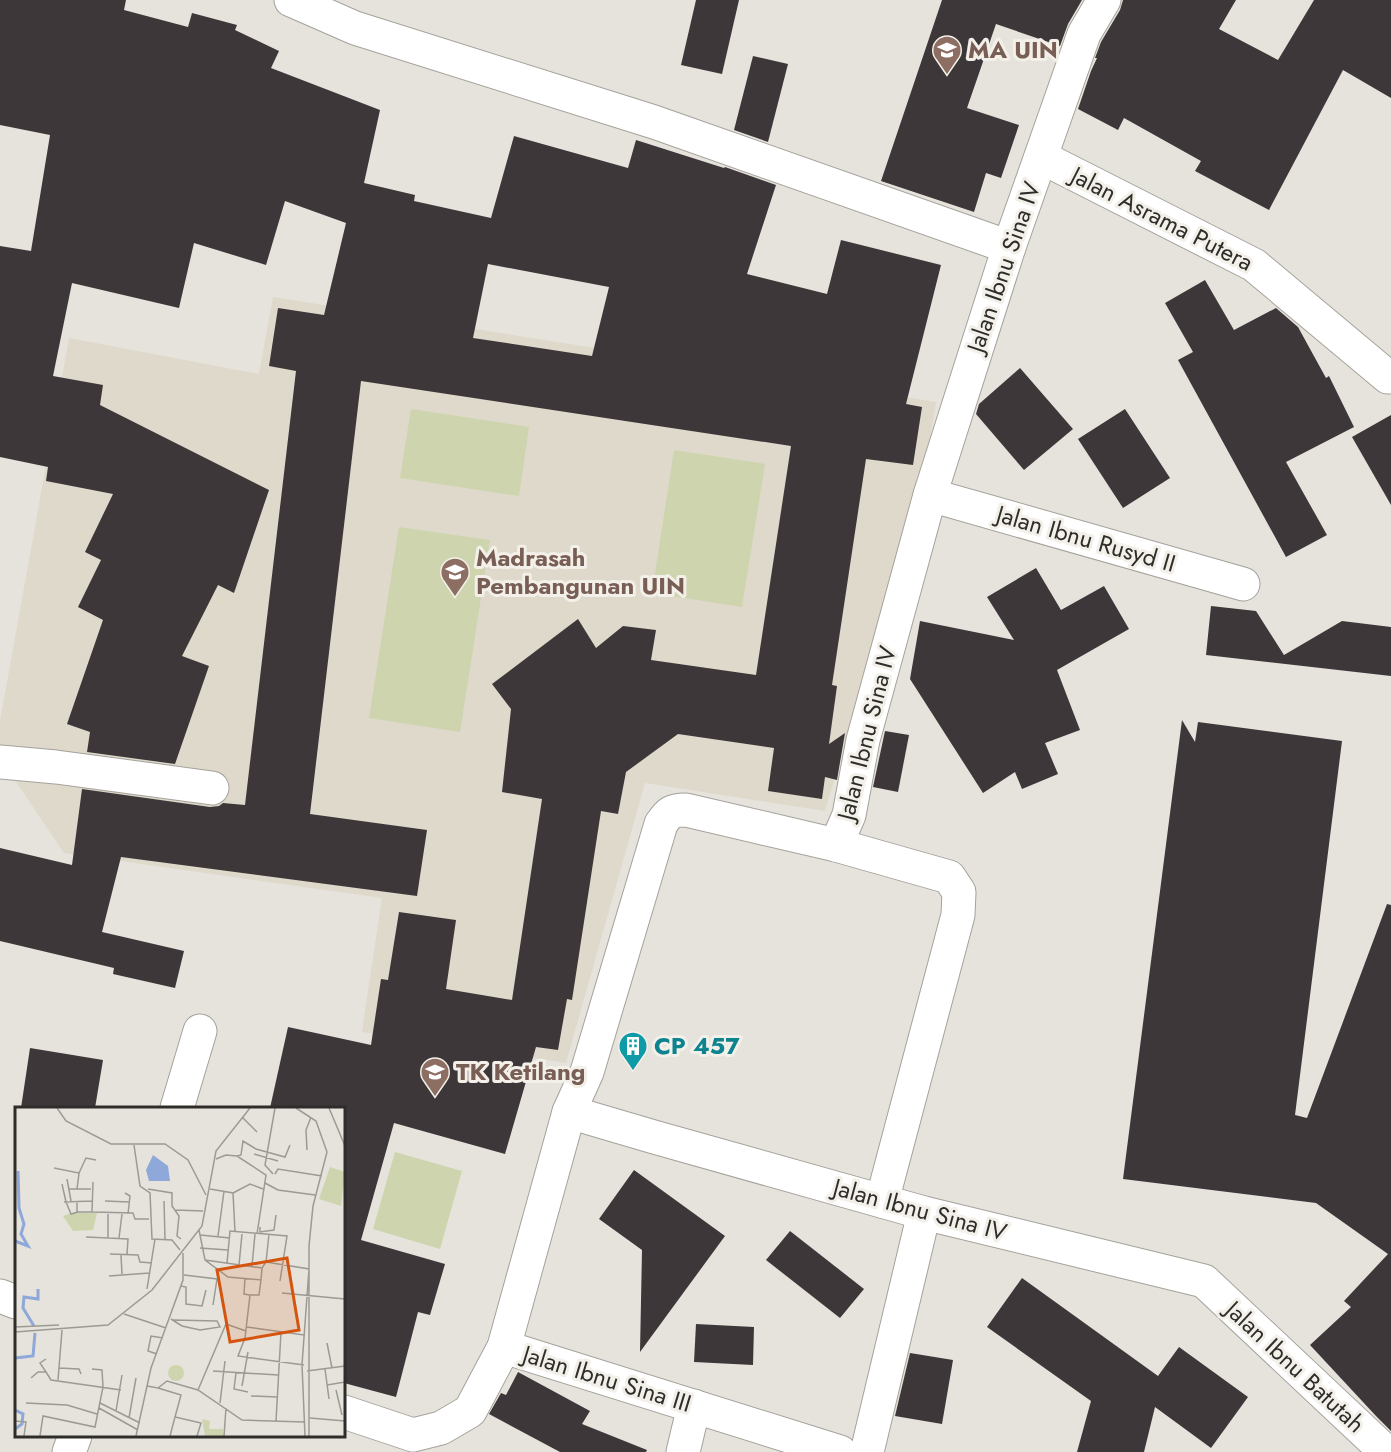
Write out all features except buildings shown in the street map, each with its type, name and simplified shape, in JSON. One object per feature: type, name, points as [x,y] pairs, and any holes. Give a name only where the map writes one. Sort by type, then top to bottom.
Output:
[{"type":"street","points":[[291,0],[359,14],[654,122],[1008,247]]},
{"type":"street","name":"Jalan Ibnu Sina IV","points":[[504,1347],[570,1112],[587,1072],[661,824],[674,810],[686,810],[836,844],[849,815],[863,740],[930,495],[1008,247],[1084,33],[1104,0]]},
{"type":"street","name":"Jalan Asrama Putera","points":[[1041,157],[1254,265],[1388,377],[1391,377]]},
{"type":"street","name":"Jalan Ibnu Rusyd II","points":[[930,495],[1243,584]]},
{"type":"street","points":[[0,762],[56,766],[212,788]]},
{"type":"street","points":[[836,844],[949,877],[959,892],[958,915],[882,1201]]},
{"type":"street","points":[[177,1107],[200,1031]]},
{"type":"street","name":"Jalan Ibnu Sina IV","points":[[570,1112],[924,1213],[1204,1281]]},
{"type":"street","points":[[867,1452],[924,1213]]},
{"type":"street","name":"Jalan Ibnu Batutah","points":[[1204,1281],[1386,1452]]},
{"type":"street","points":[[0,1296],[15,1302]]},
{"type":"street","name":"Jalan Ibnu Sina III","points":[[345,1412],[411,1443],[470,1411],[504,1347],[840,1452]]},
{"type":"street","points":[[682,1452],[694,1406]]},
{"type":"street","points":[[69,1452],[75,1437]]},
{"type":"shaded area","name":"Madrasah Pembangunan UIN","points":[[273,297],[936,402],[924,475],[825,811],[645,783],[566,1063],[362,1032],[382,898],[64,853],[0,758],[0,721],[69,338],[259,374]]},
{"type":"green space","points":[[411,409],[529,427],[519,496],[400,478]]},
{"type":"green space","points":[[674,450],[765,464],[742,607],[652,593]]},
{"type":"green space","points":[[399,527],[490,540],[460,732],[369,718]]},
{"type":"green space","points":[[395,1152],[462,1171],[440,1249],[373,1229]]},
{"type":"place","name":"MA UIN","points":[[947,76]]},
{"type":"place","name":"Madrasah Pembangunan UIN","points":[[455,598]]},
{"type":"place","name":"CP 457","points":[[633,1072]]},
{"type":"place","name":"TK Ketilang","points":[[435,1098]]}]
